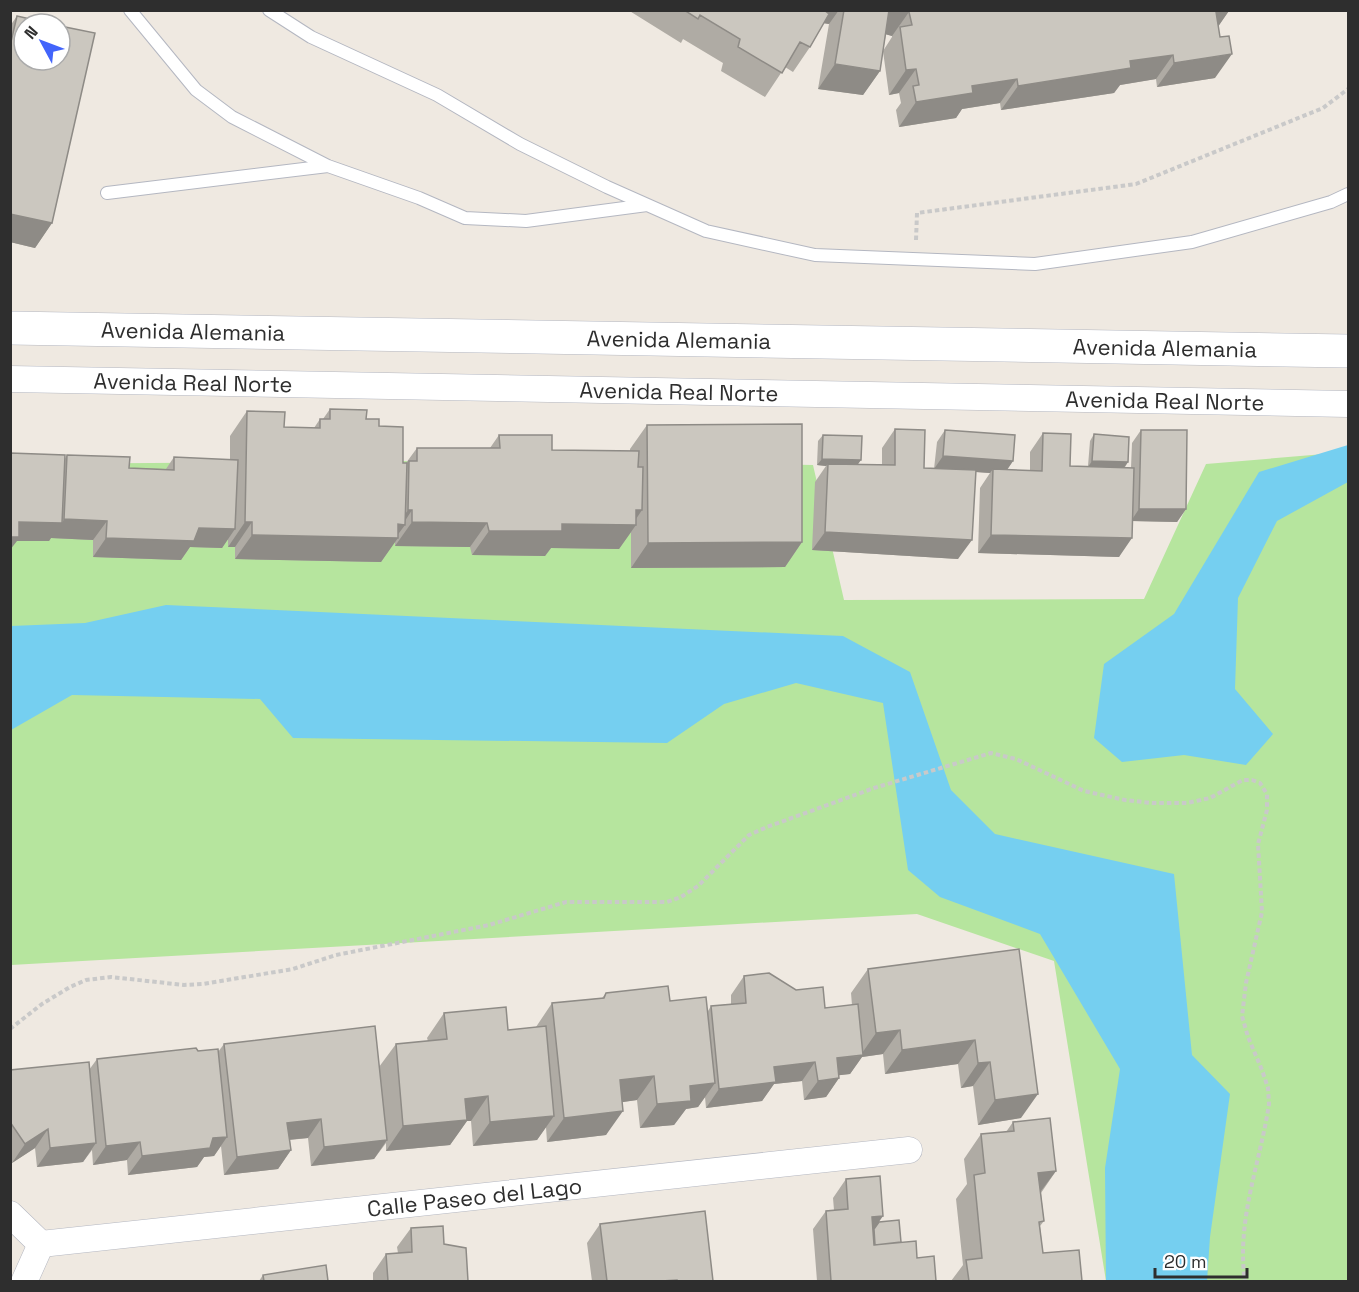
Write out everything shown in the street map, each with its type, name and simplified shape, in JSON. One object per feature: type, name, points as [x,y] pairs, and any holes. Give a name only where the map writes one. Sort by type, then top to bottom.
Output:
[{"type":"street","name":"Avenida Alemania","points":[[10,328],[1348,351]]},
{"type":"street","name":"Avenida Real Norte","points":[[10,379],[1348,404]]},
{"type":"street","name":"Calle Paseo del Lago","points":[[41,1244],[909,1150]]},
{"type":"street","points":[[10,1214],[41,1244],[24,1281]]},
{"type":"lane","points":[[130,10],[196,90],[232,117],[328,166],[419,198],[465,218],[526,221],[647,205]]},
{"type":"lane","points":[[269,10],[311,37],[437,95],[520,144],[647,205],[706,231],[815,255],[1035,264],[1192,242],[1331,202],[1348,194]]},
{"type":"lane","points":[[107,193],[328,166]]},
{"type":"path","points":[[915,259],[917,213],[1136,184],[1323,108],[1348,89]]},
{"type":"path","points":[[10,1029],[42,1004],[86,980],[111,977],[184,985],[203,984],[292,969],[336,956],[489,925],[566,902],[667,902],[681,897],[698,886],[749,836],[767,827],[874,788],[991,753],[1000,754],[1084,791],[1152,803],[1187,803],[1210,798],[1243,780],[1252,780],[1260,783],[1267,794],[1267,810],[1258,844],[1262,912],[1246,983],[1242,1016],[1268,1088],[1269,1104],[1244,1226],[1245,1281]]},
{"type":"green space","points":[[1348,452],[1348,1281],[1106,1281],[1054,961],[917,914],[11,965],[11,464],[535,460],[813,465],[844,600],[1144,599],[1206,464]]},
{"type":"water","points":[[1348,445],[1348,482],[1277,521],[1238,598],[1235,689],[1273,734],[1246,765],[1184,755],[1122,762],[1094,738],[1104,664],[1174,614],[1259,472]]},
{"type":"water","points":[[166,605],[843,636],[910,672],[951,790],[995,834],[1174,874],[1192,1055],[1230,1094],[1210,1237],[1207,1281],[1106,1281],[1105,1168],[1120,1069],[1040,934],[940,897],[908,870],[883,703],[796,683],[724,704],[667,743],[293,738],[260,699],[72,695],[11,730],[11,626],[85,623]]},
{"type":"building","points":[[684,10],[824,10],[829,14],[810,47],[800,42],[782,73],[738,47],[740,39],[700,15],[698,19]]},
{"type":"building","points":[[844,10],[889,10],[880,71],[835,64]]},
{"type":"building","points":[[904,10],[1229,10],[1216,12],[1220,37],[1229,36],[1232,54],[1174,63],[1173,55],[1130,61],[1131,68],[1018,86],[1017,79],[972,86],[973,93],[916,102],[913,86],[919,85],[916,69],[906,70],[900,27],[912,25],[909,12]]},
{"type":"building","points":[[72,28],[95,33],[52,223],[10,214],[10,46],[12,37],[12,72],[72,72]]},
{"type":"building","points":[[330,409],[367,410],[366,419],[379,419],[379,426],[403,427],[403,463],[407,463],[405,525],[398,524],[398,538],[252,535],[252,522],[245,522],[247,411],[285,412],[284,427],[320,428],[320,419],[330,419]]},
{"type":"building","points":[[802,424],[802,542],[648,543],[647,425]]},
{"type":"building","points":[[895,429],[925,430],[924,468],[976,470],[972,540],[825,532],[828,464],[895,465]]},
{"type":"building","points":[[945,430],[1015,435],[1013,461],[943,456]]},
{"type":"building","points":[[1141,430],[1187,430],[1186,509],[1139,509]]},
{"type":"building","points":[[1043,433],[1071,434],[1070,466],[1134,468],[1132,538],[991,535],[993,469],[1042,471]]},
{"type":"building","points":[[1094,434],[1129,437],[1128,462],[1092,461]]},
{"type":"building","points":[[499,435],[552,435],[552,450],[639,451],[638,467],[643,467],[642,510],[636,510],[636,525],[562,524],[562,531],[489,531],[487,523],[412,522],[412,510],[408,510],[409,461],[417,461],[417,448],[500,448]]},
{"type":"building","points":[[823,435],[862,436],[861,460],[822,459]]},
{"type":"building","points":[[10,453],[65,455],[62,523],[19,522],[19,537],[10,537]]},
{"type":"building","points":[[67,455],[130,457],[129,468],[174,470],[174,457],[238,460],[235,529],[199,528],[194,541],[106,538],[107,521],[64,519]]},
{"type":"building","points":[[1019,949],[1038,1094],[995,1100],[990,1062],[978,1063],[975,1040],[902,1050],[900,1030],[876,1033],[868,969]]},
{"type":"building","points":[[769,973],[796,990],[823,987],[825,1008],[858,1004],[863,1055],[837,1058],[839,1078],[818,1081],[815,1062],[774,1067],[776,1082],[719,1089],[711,1006],[746,1003],[744,976]]},
{"type":"building","points":[[668,986],[670,1001],[706,997],[715,1083],[690,1086],[691,1101],[657,1104],[654,1076],[620,1080],[623,1111],[564,1118],[552,1003],[604,998],[606,993]]},
{"type":"building","points":[[506,1007],[508,1030],[546,1026],[554,1116],[490,1122],[488,1096],[465,1099],[467,1120],[403,1126],[396,1044],[447,1039],[444,1013]]},
{"type":"building","points":[[375,1026],[387,1140],[324,1147],[321,1119],[287,1123],[291,1150],[237,1157],[224,1044]]},
{"type":"building","points":[[196,1048],[198,1051],[218,1049],[227,1137],[213,1138],[210,1148],[142,1156],[140,1142],[106,1146],[97,1059]]},
{"type":"building","points":[[89,1062],[96,1143],[50,1148],[48,1129],[25,1144],[10,1122],[10,1070]]},
{"type":"building","points":[[1050,1118],[1056,1171],[1038,1173],[1044,1221],[1039,1222],[1043,1253],[1079,1250],[1082,1281],[969,1281],[966,1260],[982,1258],[974,1175],[985,1173],[981,1134],[1014,1131],[1013,1122]]},
{"type":"building","points":[[880,1176],[883,1216],[872,1217],[874,1245],[916,1241],[917,1258],[934,1256],[936,1281],[831,1281],[826,1211],[848,1209],[846,1179]]},
{"type":"building","points":[[705,1211],[713,1281],[607,1281],[600,1224]]},
{"type":"building","points":[[899,1220],[901,1242],[875,1245],[874,1229],[879,1222]]},
{"type":"building","points":[[443,1226],[444,1244],[466,1248],[468,1281],[388,1281],[386,1254],[412,1252],[411,1228]]},
{"type":"building","points":[[326,1265],[328,1281],[264,1281],[263,1275]]}]
